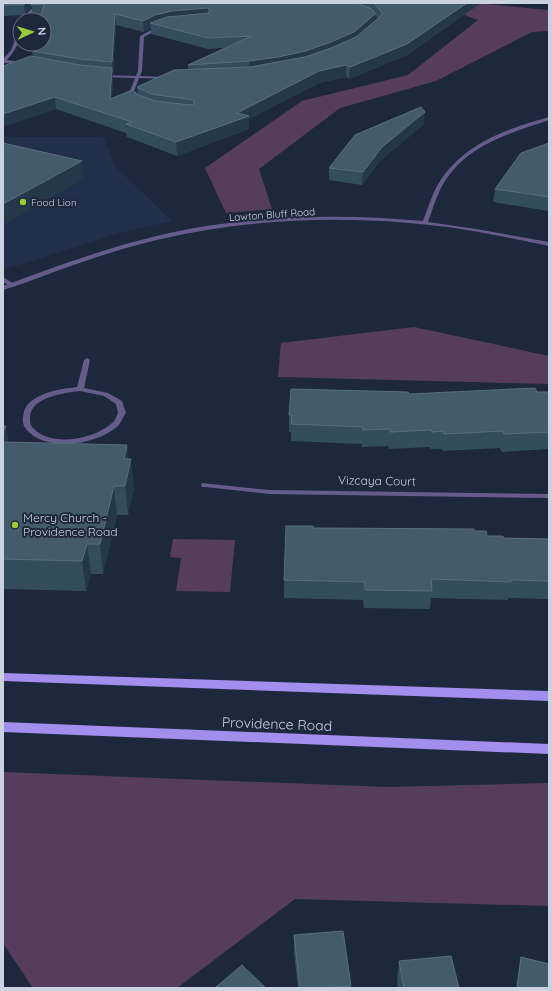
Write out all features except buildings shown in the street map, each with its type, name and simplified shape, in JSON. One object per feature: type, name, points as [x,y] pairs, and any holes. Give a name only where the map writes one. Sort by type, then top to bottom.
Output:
[{"type":"main road","points":[[3,677],[549,696]]},
{"type":"main road","name":"Providence Road","points":[[3,727],[549,749]]},
{"type":"street","points":[[30,12],[42,3]]},
{"type":"street","points":[[139,105],[131,97],[131,94],[142,57],[142,36],[156,28],[169,26]]},
{"type":"street","points":[[3,61],[12,51]]},
{"type":"street","points":[[3,61],[32,64]]},
{"type":"street","points":[[98,76],[174,78]]},
{"type":"street","points":[[425,223],[438,189],[450,169],[465,154],[492,139],[549,118]]},
{"type":"street","name":"Lawton Bluff Road","points":[[3,288],[105,252],[163,236],[208,228],[301,220],[348,219],[425,223],[549,244]]},
{"type":"street","points":[[3,279],[12,284]]},
{"type":"street","points":[[80,389],[87,360]]},
{"type":"street","points":[[80,389],[108,394],[117,400],[122,408],[122,416],[116,425],[106,433],[92,439],[59,441],[45,438],[33,433],[26,425],[25,417],[29,408],[38,400],[50,394],[80,389]]},
{"type":"street","name":"Vizcaya Court","points":[[205,485],[268,492],[549,496]]},
{"type":"shaded area","points":[[431,3],[474,3],[549,10],[549,31],[532,32],[436,81],[340,108],[259,169],[272,209],[226,213],[205,168],[302,101],[408,75],[478,20]]},
{"type":"shaded area","points":[[3,137],[103,137],[115,166],[172,221],[119,233],[3,270]]},
{"type":"shaded area","points":[[414,327],[549,356],[549,384],[278,377],[281,343]]},
{"type":"shaded area","points":[[173,539],[235,540],[230,592],[176,591],[181,558],[170,557]]},
{"type":"shaded area","points":[[3,772],[387,787],[549,783],[549,906],[295,899],[177,988],[33,988],[3,943]]},
{"type":"place","name":"Food Lion","points":[[23,202]]},
{"type":"place","name":"Mercy Church - Providence Road","points":[[15,525]]}]
